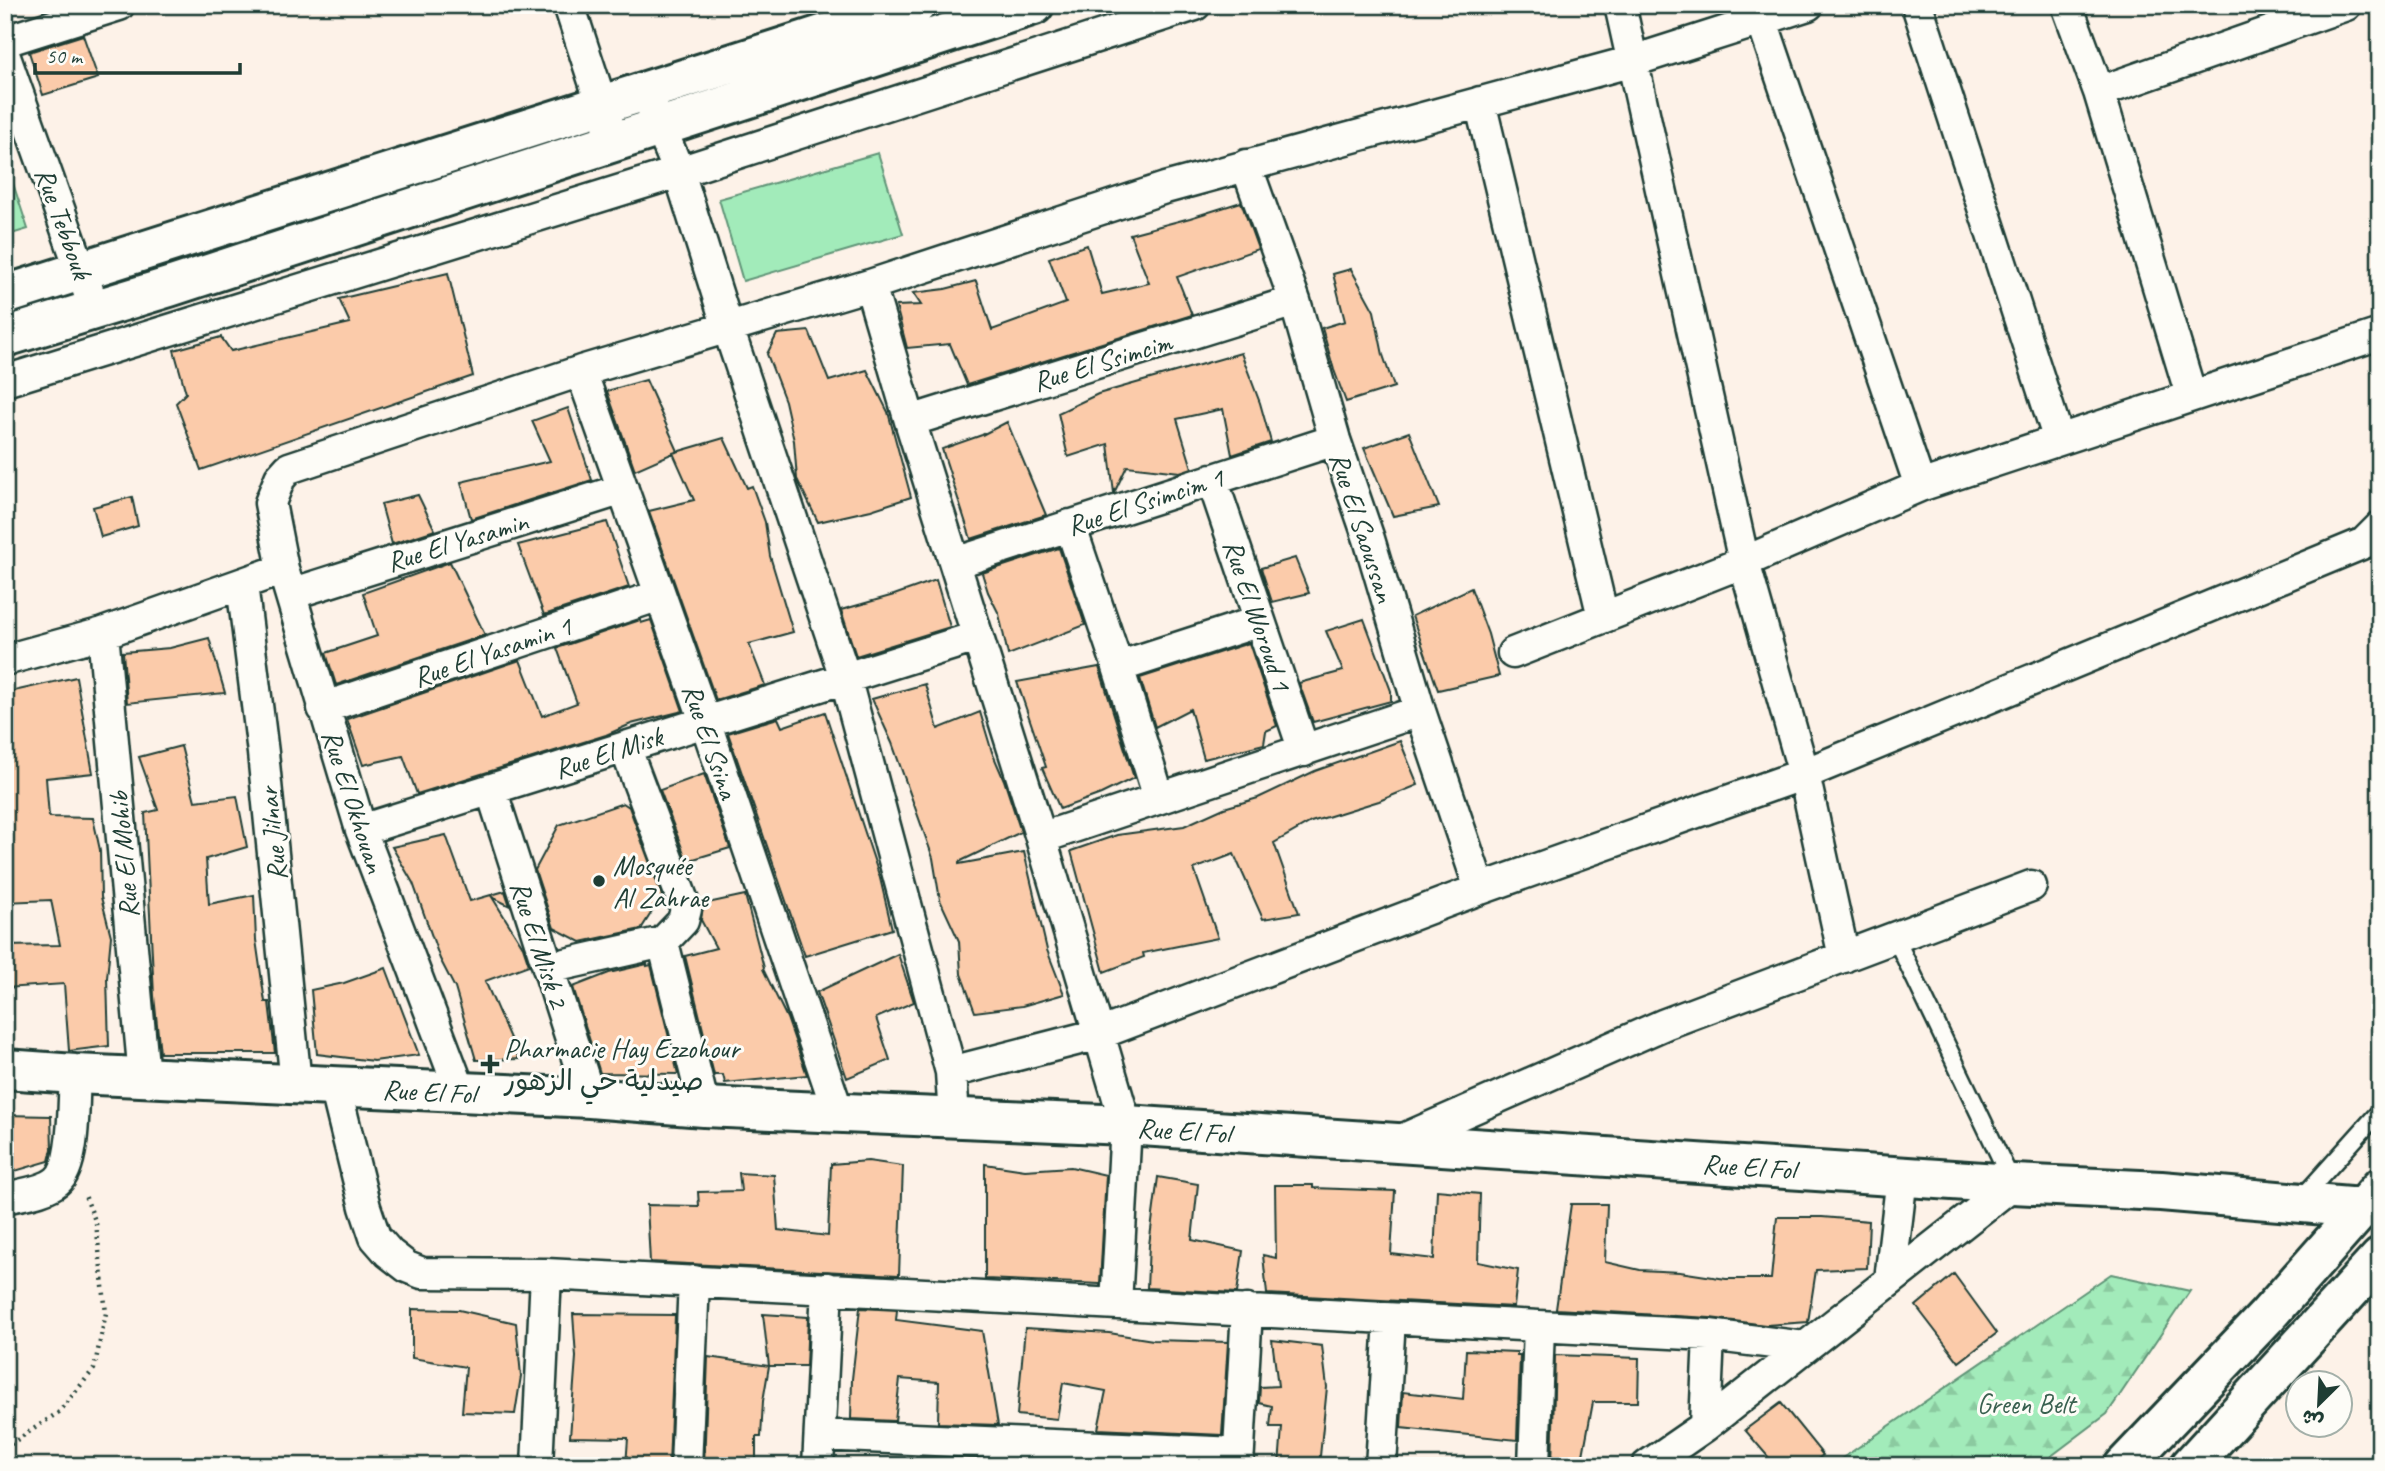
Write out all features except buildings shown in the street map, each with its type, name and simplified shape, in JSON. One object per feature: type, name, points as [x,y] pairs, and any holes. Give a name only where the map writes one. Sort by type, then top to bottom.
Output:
[{"type":"main road","points":[[5,337],[169,287],[608,124],[645,91],[916,5]]},
{"type":"main road","points":[[5,295],[82,270],[608,124],[660,126],[1034,5]]},
{"type":"main road","name":"Rue El Fol","points":[[5,1069],[590,1098],[704,1107],[1125,1125],[2298,1201],[2370,1198]]},
{"type":"main road","points":[[2124,1466],[2266,1317],[2370,1198]]},
{"type":"main road","points":[[2190,1466],[2380,1258]]},
{"type":"street","points":[[5,41],[118,5]]},
{"type":"street","points":[[569,5],[608,124]]},
{"type":"street","points":[[5,381],[679,172],[1195,5]]},
{"type":"street","points":[[1620,5],[1744,562],[1804,774],[1844,957]]},
{"type":"street","points":[[581,371],[870,285],[1165,188],[1633,61],[1808,5]]},
{"type":"street","points":[[1917,5],[2059,440]]},
{"type":"street","points":[[2067,5],[2099,92],[2191,395]]},
{"type":"street","points":[[2099,92],[2346,5]]},
{"type":"street","points":[[1762,21],[1920,486]]},
{"type":"street","name":"Rue Tebbouk","points":[[5,57],[95,310]]},
{"type":"street","points":[[645,91],[679,172],[727,328],[845,677],[951,1072],[954,1118]]},
{"type":"street","points":[[1480,102],[1603,617]]},
{"type":"street","name":"Rue El Saoussan","points":[[1246,165],[1295,301],[1335,440],[1369,539],[1420,711],[1480,889]]},
{"type":"street","points":[[870,285],[976,637],[1041,838],[1125,1125],[1116,1304]]},
{"type":"street","points":[[169,287],[181,325]]},
{"type":"street","name":"Rue El Ssimcim","points":[[910,421],[1295,301]]},
{"type":"street","points":[[1513,653],[1744,562],[1920,486],[2380,334]]},
{"type":"street","name":"Rue El Ssina","points":[[581,371],[705,722],[838,1112]]},
{"type":"street","name":"Rue El Okhouan","points":[[461,1093],[361,830],[287,582],[270,503],[280,478],[289,468],[581,371]]},
{"type":"street","name":"Rue El Ssimcim 1","points":[[955,563],[1335,440]]},
{"type":"street","name":"Rue El Woroud 1","points":[[1212,480],[1304,751]]},
{"type":"street","name":"Rue El Yasamin","points":[[5,660],[103,633],[242,584],[287,582],[623,489]]},
{"type":"street","points":[[1070,524],[1159,798]]},
{"type":"street","points":[[951,1072],[1099,1034],[1480,889],[1804,774],[2364,543],[2380,527]]},
{"type":"street","name":"Rue Jilnar","points":[[242,584],[263,752],[296,1084]]},
{"type":"street","name":"Rue El Yasamin 1","points":[[323,708],[660,595]]},
{"type":"street","points":[[1118,667],[1260,621]]},
{"type":"street","name":"Rue El Mohib","points":[[103,633],[144,1077]]},
{"type":"street","name":"Rue El Misk","points":[[361,830],[976,637]]},
{"type":"street","points":[[1041,838],[1420,711]]},
{"type":"street","points":[[548,968],[663,942],[683,921],[686,909],[625,747]]},
{"type":"street","name":"Rue El Misk 2","points":[[491,789],[590,1098]]},
{"type":"street","points":[[1392,1144],[1665,1024],[2031,886]]},
{"type":"street","points":[[663,942],[704,1107]]},
{"type":"street","points":[[5,1198],[49,1186],[65,1172],[69,1157],[75,1074]]},
{"type":"street","points":[[335,1086],[375,1237],[407,1267],[422,1273],[546,1273],[1247,1310],[1709,1335],[1805,1347]]},
{"type":"street","points":[[1890,1280],[1902,1176]]},
{"type":"street","points":[[1647,1466],[1705,1426],[2013,1184]]},
{"type":"street","points":[[537,1466],[546,1273]]},
{"type":"street","points":[[686,1466],[694,1281]]},
{"type":"street","points":[[818,1466],[827,1288]]},
{"type":"street","points":[[820,1435],[1238,1459],[1247,1310]]},
{"type":"street","points":[[1381,1466],[1390,1319]]},
{"type":"street","points":[[1534,1466],[1539,1327]]},
{"type":"street","points":[[1705,1426],[1709,1335]]},
{"type":"lane","points":[[1895,937],[2013,1184]]},
{"type":"lane","points":[[2298,1201],[2380,1111]]},
{"type":"path","points":[[5,1448],[59,1412],[94,1369],[104,1324],[106,1313],[96,1223],[69,1157]]},
{"type":"green space","points":[[878,153],[903,234],[743,281],[719,199]]},
{"type":"green space","points":[[5,159],[28,229],[5,236]]},
{"type":"green space","name":"Green Belt","points":[[2111,1274],[2190,1291],[2107,1414],[2038,1466],[1831,1466]]},
{"type":"place","name":"Mosquée Al Zahrae","points":[[599,881]]},
{"type":"place","name":"Pharmacie Hay Ezzohour صيدلية حي الزهور","points":[[490,1064]]}]
